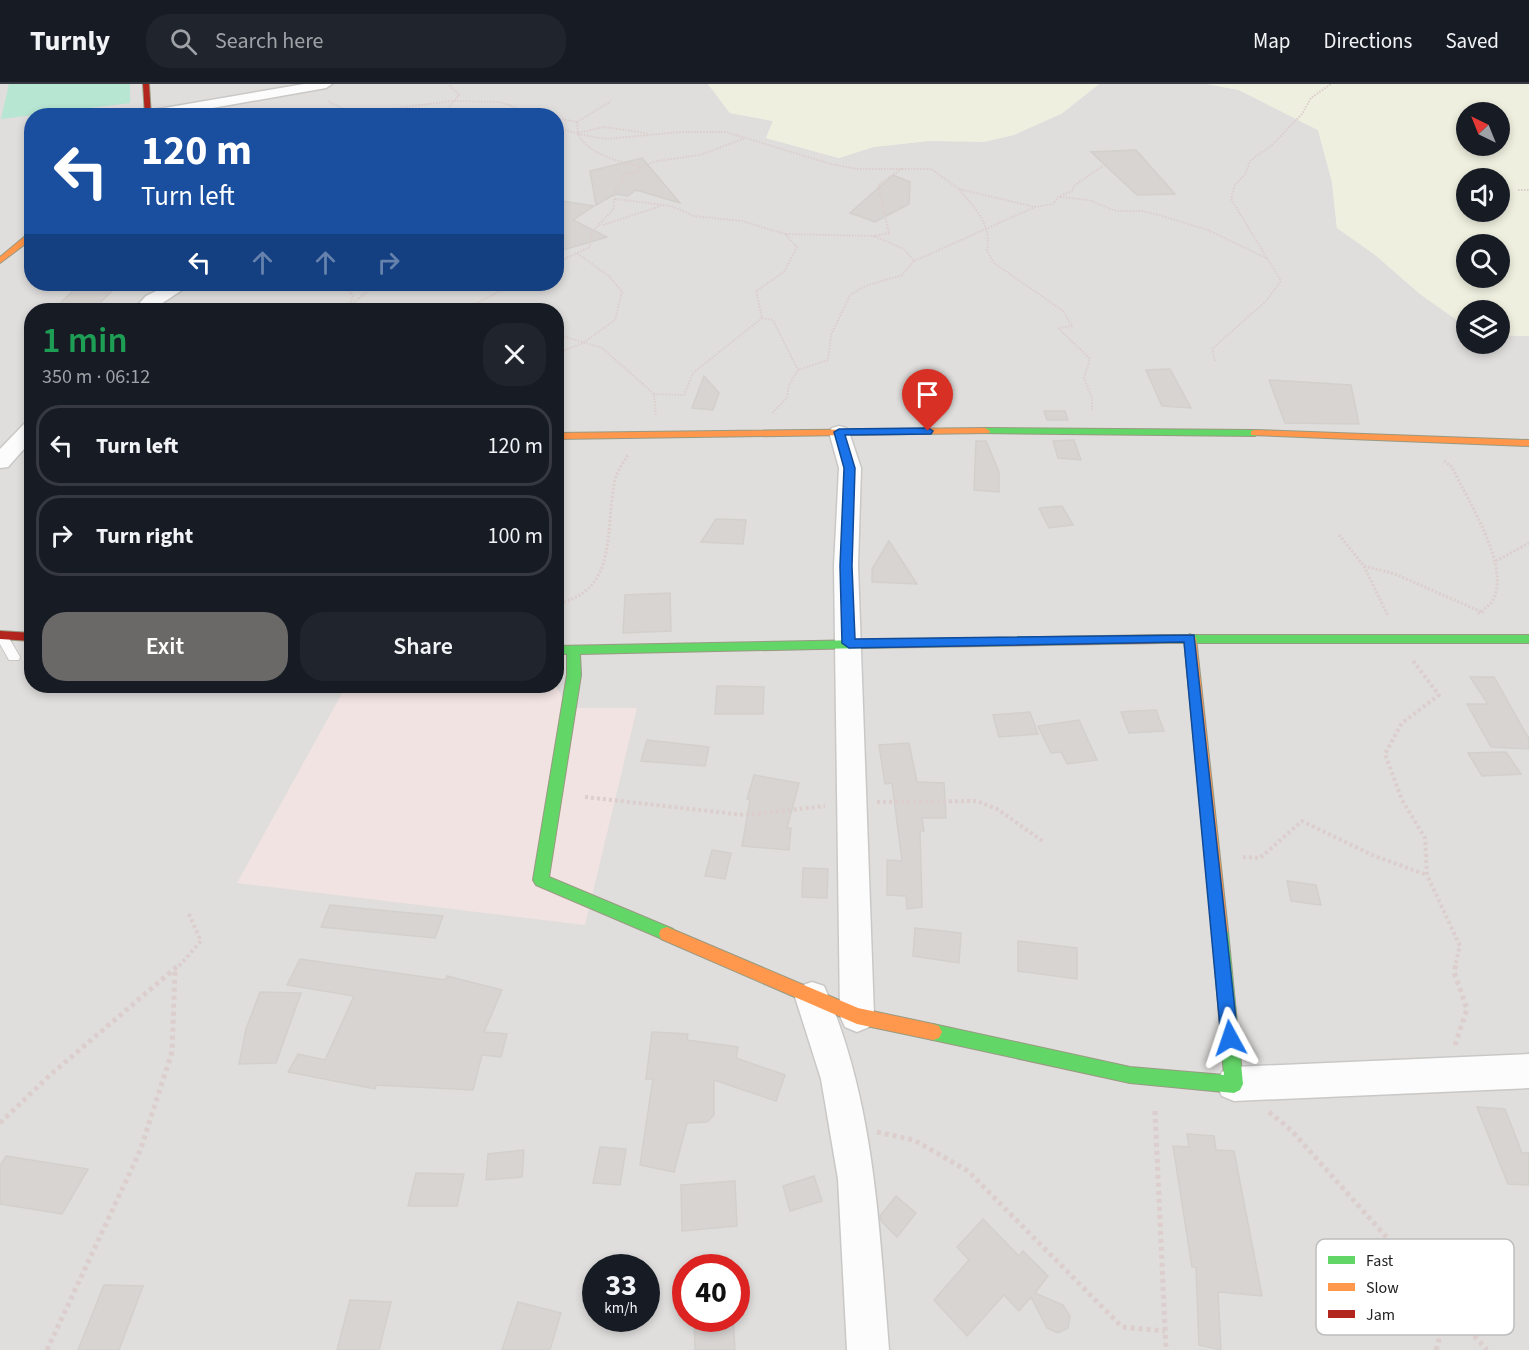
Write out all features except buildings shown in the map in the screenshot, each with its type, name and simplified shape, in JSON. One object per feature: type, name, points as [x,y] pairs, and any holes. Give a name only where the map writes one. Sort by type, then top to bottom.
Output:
[{"type":"street","points":[[146,84],[147,108]]},
{"type":"street","points":[[187,108],[326,84]]},
{"type":"street","points":[[0,261],[24,242]]},
{"type":"street","points":[[149,303],[169,291]]},
{"type":"street","points":[[564,436],[1093,430],[1409,437],[1529,443]]},
{"type":"street","points":[[839,432],[850,468],[846,566],[857,1016]]},
{"type":"street","points":[[0,462],[15,445]]},
{"type":"street","points":[[1190,638],[1214,857],[1234,1084]]},
{"type":"street","points":[[564,650],[1190,638],[1529,639]]},
{"type":"street","points":[[4,642],[24,639]]},
{"type":"street","points":[[573,649],[573,675],[540,879],[857,1016],[1130,1075],[1234,1084],[1529,1071]]},
{"type":"street","points":[[812,997],[839,1079],[857,1179],[868,1350]]},
{"type":"path","points":[[1215,361],[1212,349],[1226,333],[1255,313],[1271,298],[1281,281],[1266,258],[1252,229],[1231,200],[1235,184],[1246,173],[1250,160],[1272,145],[1302,114],[1311,98],[1331,84]]},
{"type":"path","points":[[447,108],[459,95],[449,85]]},
{"type":"path","points":[[323,98],[341,108]]},
{"type":"path","points":[[398,108],[452,101],[500,102],[517,108]]},
{"type":"path","points":[[564,120],[577,122],[611,101]]},
{"type":"path","points":[[577,122],[579,139],[588,148],[640,167],[657,161],[700,155],[747,138]]},
{"type":"path","points":[[578,134],[604,127],[650,134]]},
{"type":"path","points":[[564,130],[606,139],[704,130],[726,132],[831,164],[857,169],[931,169],[959,189],[988,227],[991,240],[987,251],[994,263],[1064,311],[1072,326],[1058,328],[1090,359],[1084,378],[1092,398],[1093,430]]},
{"type":"path","points":[[760,434],[765,419],[787,398],[789,385],[798,370],[828,360],[827,342],[850,294],[866,286],[903,274],[911,268],[914,261],[988,227],[1035,207],[1053,204],[1058,197],[1072,191],[1074,186],[1107,163]]},
{"type":"path","points":[[564,259],[590,247],[592,232],[613,210],[615,190],[622,181],[623,174],[638,172],[640,167]]},
{"type":"path","points":[[615,199],[663,205],[694,216],[742,221],[785,234],[874,236],[889,233],[885,211],[878,195],[878,185],[904,168]]},
{"type":"path","points":[[959,189],[1035,207]]},
{"type":"path","points":[[1518,190],[1529,190]]},
{"type":"path","points":[[1058,197],[1089,200],[1116,212],[1143,212],[1159,215],[1208,230],[1266,258]]},
{"type":"path","points":[[599,226],[663,205]]},
{"type":"path","points":[[762,318],[756,291],[784,272],[797,247],[785,234]]},
{"type":"path","points":[[874,236],[904,249],[914,261]]},
{"type":"path","points":[[564,351],[583,343],[615,320],[622,292],[610,278],[577,253]]},
{"type":"path","points":[[354,303],[372,291]]},
{"type":"path","points":[[476,303],[500,291]]},
{"type":"path","points":[[564,337],[602,348],[654,394],[684,395],[693,373],[762,318],[773,320],[798,370]]},
{"type":"path","points":[[564,604],[568,604],[589,591],[607,555],[615,477],[629,454],[658,435],[654,394]]},
{"type":"path","points":[[1409,437],[1452,467],[1496,561],[1497,594],[1488,609],[1474,616]]},
{"type":"path","points":[[1339,535],[1364,566],[1395,638],[1439,695],[1402,723],[1385,753],[1402,800],[1425,838],[1427,875],[1460,946],[1454,972],[1467,1009],[1446,1074]]},
{"type":"path","points":[[1496,561],[1529,543]]},
{"type":"path","points":[[1364,566],[1395,574],[1492,616]]},
{"type":"path","points":[[555,792],[614,802],[744,815],[851,803],[977,801],[998,809],[1044,842]]},
{"type":"path","points":[[1214,857],[1260,858],[1302,821],[1372,855],[1427,875]]},
{"type":"path","points":[[0,1123],[49,1076],[175,970],[201,941],[188,912]]},
{"type":"path","points":[[47,1350],[140,1151],[172,1052],[175,970]]},
{"type":"path","points":[[1153,1077],[1166,1350]]},
{"type":"path","points":[[1234,1084],[1291,1130],[1389,1239]]},
{"type":"path","points":[[847,1124],[914,1140],[968,1171],[1122,1327],[1165,1330]]},
{"type":"path","points":[[1436,1350],[1440,1335]]},
{"type":"path","points":[[1474,1335],[1487,1350]]},
{"type":"shaded area","points":[[0,84],[708,84],[730,113],[773,121],[766,138],[839,158],[873,147],[928,141],[1061,114],[1099,84],[1207,84],[1239,90],[1318,130],[1332,182],[1337,228],[1375,254],[1420,294],[1456,319],[1456,354],[1510,354],[1510,335],[1529,336],[1529,1350],[0,1350]]},
{"type":"shaded area","points":[[342,693],[560,693],[568,708],[637,708],[585,925],[237,883]]},
{"type":"green space","points":[[9,84],[130,84],[130,103],[90,108],[24,108],[24,116],[1,119]]},
{"type":"green space","points":[[708,84],[1099,84],[1061,114],[1014,135],[984,142],[928,141],[873,147],[839,158],[766,138],[773,121],[730,113]]},
{"type":"green space","points":[[1207,84],[1529,84],[1529,336],[1510,335],[1510,300],[1456,300],[1456,319],[1420,294],[1375,255],[1337,228],[1332,182],[1318,130],[1239,90]]},
{"type":"traffic: fast","points":[[985,431],[1255,433]]},
{"type":"traffic: fast","points":[[1162,639],[1529,639]]},
{"type":"traffic: fast","points":[[564,650],[864,644]]},
{"type":"traffic: fast","points":[[573,649],[574,675],[541,880],[667,934]]},
{"type":"traffic: fast","points":[[933,1032],[1130,1075],[1234,1084],[1220,931]]},
{"type":"traffic: slow","points":[[0,261],[24,242]]},
{"type":"traffic: slow","points":[[564,436],[985,431]]},
{"type":"traffic: slow","points":[[1255,433],[1529,443]]},
{"type":"traffic: slow","points":[[1190,638],[1220,931]]},
{"type":"traffic: slow","points":[[667,934],[857,1016],[933,1032]]},
{"type":"traffic: jam","points":[[146,84],[148,108]]},
{"type":"traffic: jam","points":[[0,635],[24,636]]},
{"type":"traffic: jam","points":[[864,644],[1162,639]]},
{"type":"route","points":[[928,431],[839,432],[850,468],[846,566],[849,643],[1190,638],[1214,857],[1230,1038]]}]
